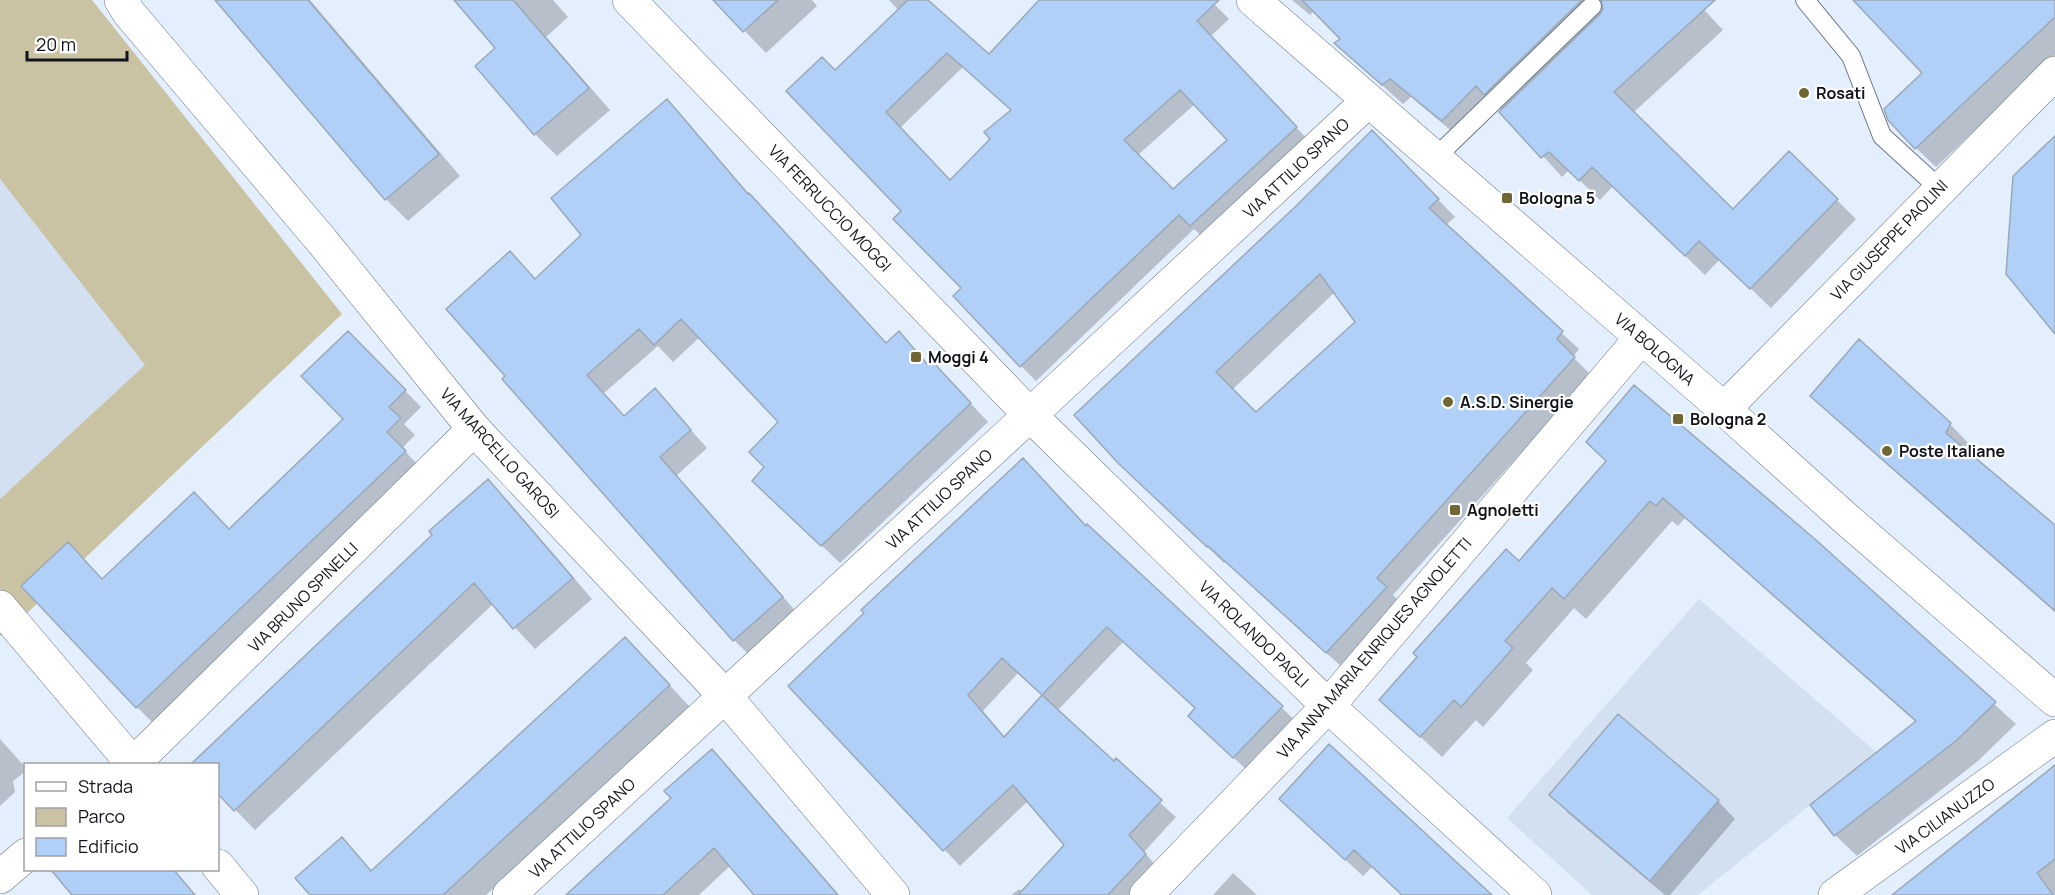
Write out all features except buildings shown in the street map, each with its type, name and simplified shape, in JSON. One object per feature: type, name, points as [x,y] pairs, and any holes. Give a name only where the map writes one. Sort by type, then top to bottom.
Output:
[{"type":"street","name":"VIA MARCELLO GAROSI","points":[[121,0],[129,13],[322,241],[474,429],[725,696],[893,895]]},
{"type":"street","name":"VIA FERRUCCIO MOGGI","points":[[629,0],[1030,416]]},
{"type":"street","name":"VIA BOLOGNA","points":[[1255,1],[2055,700]]},
{"type":"street","name":"VIA GIUSEPPE PAOLINI","points":[[1724,409],[1939,188],[2055,73]]},
{"type":"street","name":"VIA ATTILIO SPANO","points":[[509,895],[1030,416],[1368,100]]},
{"type":"street","name":"VIA ANNA MARIA ENRIQUES AGNOLETTI","points":[[1146,895],[1328,706],[1641,338]]},
{"type":"street","name":"VIA ROLANDO PAGLI","points":[[1030,416],[1328,706],[1535,895]]},
{"type":"street","name":"VIA BRUNO SPINELLI","points":[[135,763],[474,429]]},
{"type":"street","points":[[0,607],[131,763]]},
{"type":"street","name":"VIA CILIANUZZO","points":[[1835,895],[2055,736]]},
{"type":"street","points":[[0,877],[24,857]]},
{"type":"street","points":[[219,867],[242,895]]},
{"type":"lane","points":[[1805,0],[1851,56],[1882,136],[1939,188]]},
{"type":"lane","points":[[1435,158],[1592,6]]},
{"type":"shaded area","points":[[0,179],[146,365],[0,499]]},
{"type":"shaded area","points":[[1699,599],[1876,752],[1698,895],[1592,895],[1507,818]]},
{"type":"green space","points":[[0,0],[92,0],[342,314],[24,616],[0,636],[0,499],[145,365],[0,179]]},
{"type":"place","name":"Rosati","points":[[1804,93]]},
{"type":"place","name":"Bologna 5","points":[[1507,198]]},
{"type":"place","name":"Moggi 4","points":[[916,357]]},
{"type":"place","name":"A.S.D. Sinergie","points":[[1448,402]]},
{"type":"place","name":"Bologna 2","points":[[1678,419]]},
{"type":"place","name":"Poste Italiane","points":[[1887,451]]},
{"type":"place","name":"Agnoletti","points":[[1455,510]]}]
